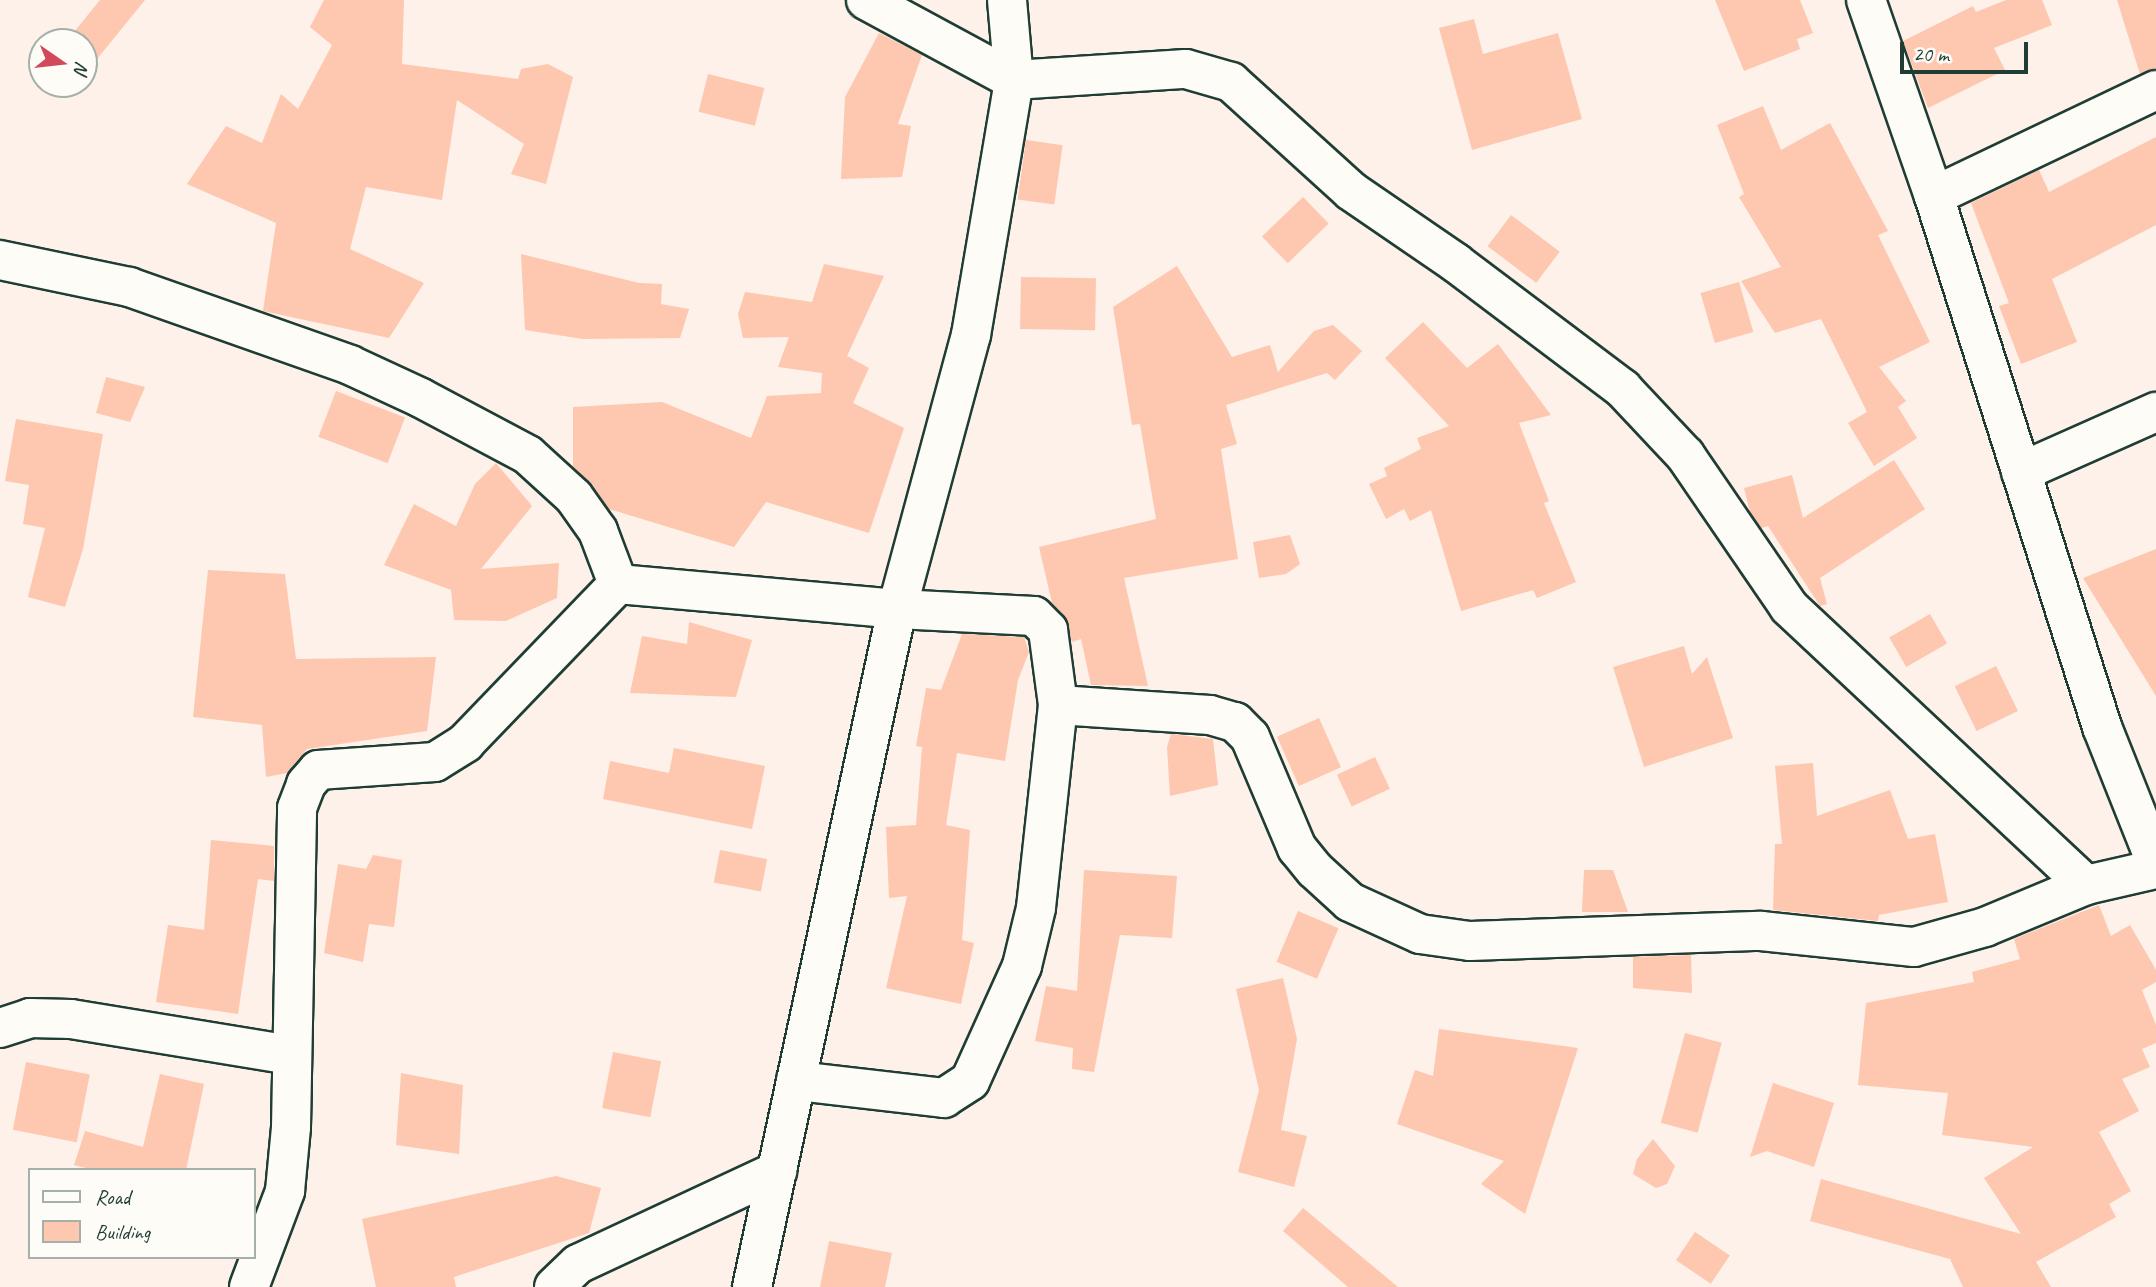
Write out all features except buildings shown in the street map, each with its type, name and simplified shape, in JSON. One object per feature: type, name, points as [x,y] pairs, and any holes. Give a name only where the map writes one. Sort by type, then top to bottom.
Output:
[{"type":"street","points":[[866,0],[1014,80],[1160,68],[1186,69],[1231,82],[1351,191],[1456,263],[1623,388],[1685,455],[1789,607],[2087,885]]},
{"type":"street","points":[[752,1287],[897,609],[971,335],[1014,80],[1007,0]]},
{"type":"street","points":[[1866,0],[1934,196],[2102,727],[2156,863]]},
{"type":"street","points":[[1934,196],[2156,90]]},
{"type":"street","points":[[0,260],[129,287],[350,365],[421,398],[528,454],[574,497],[598,531],[618,584]]},
{"type":"street","points":[[2021,472],[2156,412]]},
{"type":"street","points":[[618,584],[897,609],[1034,616],[1048,630],[1058,705],[1036,908],[1022,966],[970,1081],[944,1098],[796,1081]]},
{"type":"street","points":[[249,1287],[285,1191],[292,1055],[297,808],[306,784],[318,770],[435,762],[455,750],[618,584]]},
{"type":"street","points":[[1058,705],[1210,715],[1236,722],[1250,737],[1297,848],[1309,863],[1350,902],[1420,934],[1470,941],[1761,931],[1914,947],[1985,927],[2087,885],[2156,869]]},
{"type":"street","points":[[0,1028],[30,1018],[71,1019],[292,1055]]},
{"type":"street","points":[[554,1287],[578,1264],[777,1171]]}]
